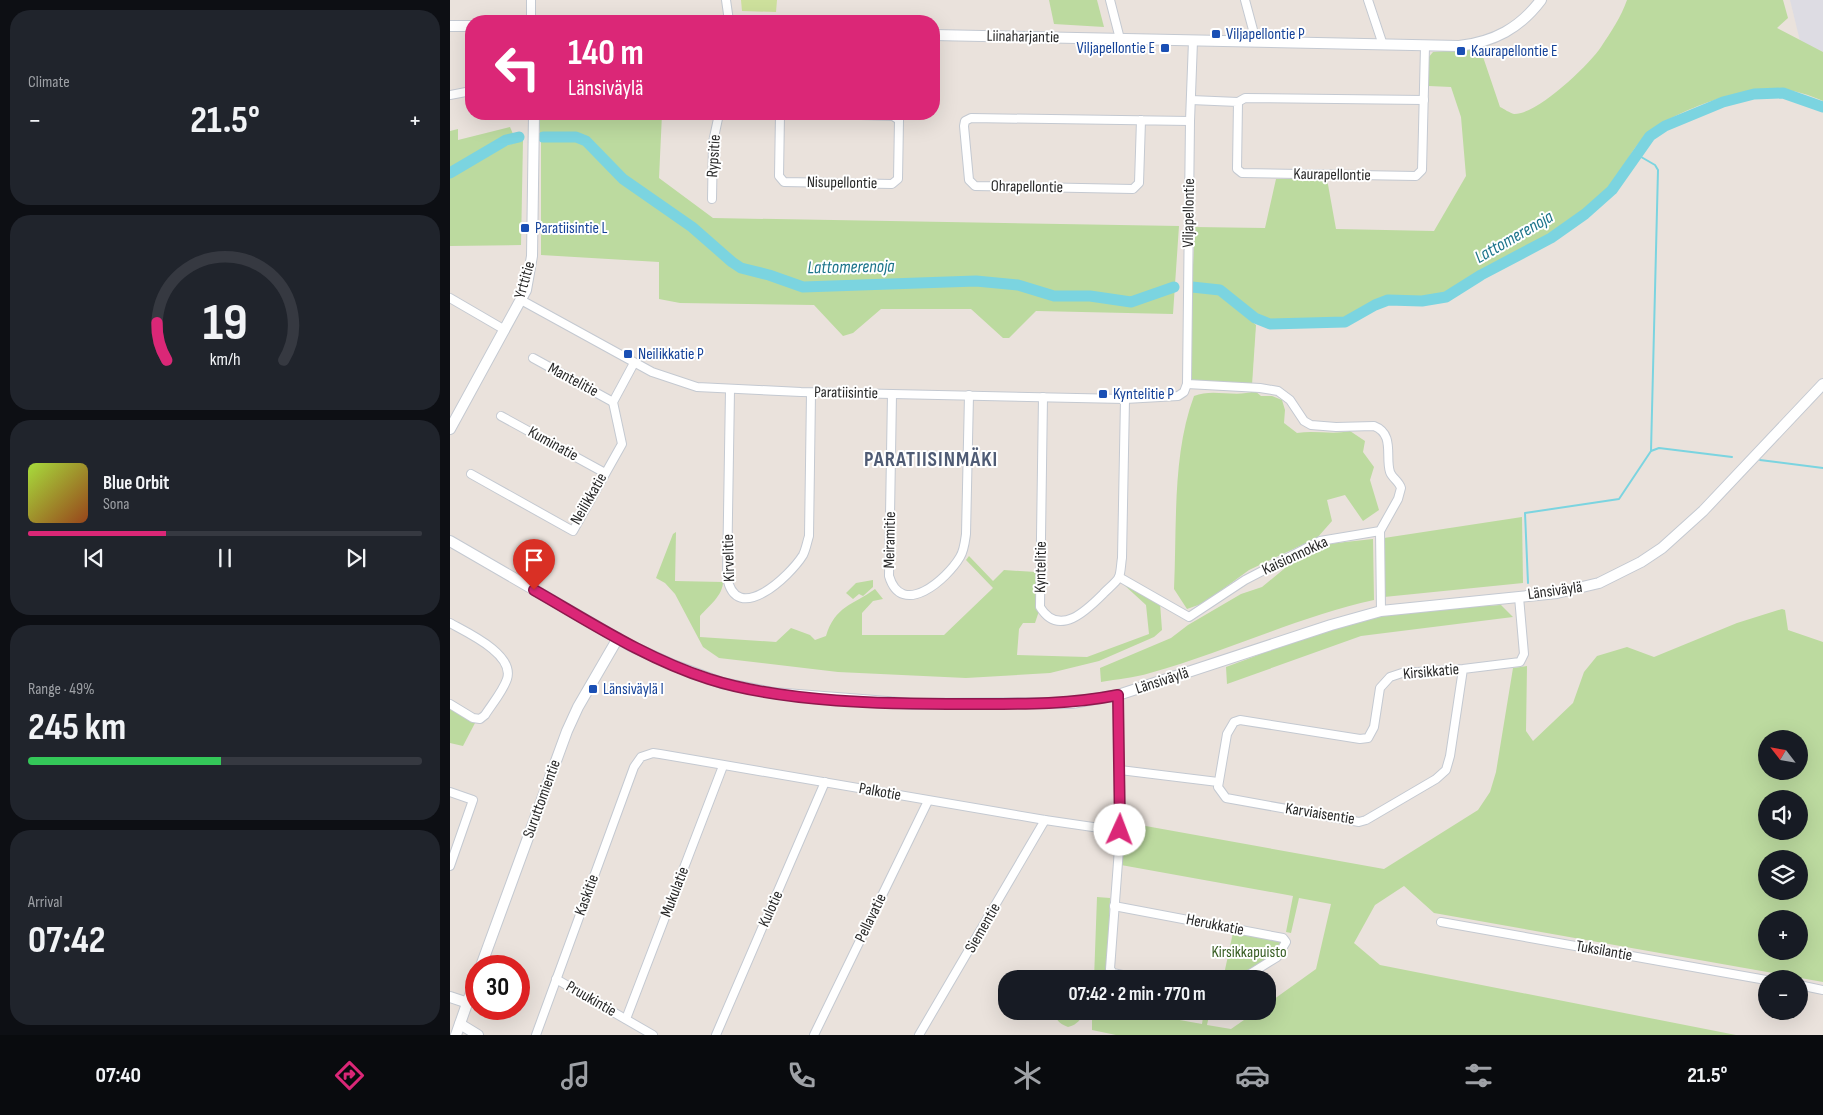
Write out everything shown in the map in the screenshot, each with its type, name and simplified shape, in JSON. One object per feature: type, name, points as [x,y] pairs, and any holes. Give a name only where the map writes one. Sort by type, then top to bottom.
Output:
[{"type":"main road","name":"Liinaharjantie","points":[[940,35],[1425,46],[1472,44],[1500,35],[1514,28],[1541,0]]},
{"type":"main road","points":[[450,26],[465,26]]},
{"type":"main road","name":"Yrttitie","points":[[452,422],[526,290],[532,256],[534,120]]},
{"type":"main road","name":"Länsiväylä","points":[[450,541],[618,638],[672,665],[708,678],[773,693],[912,704],[1053,704],[1118,695],[1331,624],[1381,611],[1581,589],[1617,576],[1662,548],[1702,511],[1823,384]]},
{"type":"main road","name":"Suruttomientie","points":[[485,955],[567,731],[578,706],[618,638]]},
{"type":"main road","points":[[450,996],[465,1002]]},
{"type":"main road","points":[[456,1035],[465,1011]]},
{"type":"main road","points":[[460,1024],[478,1035]]},
{"type":"street","points":[[531,0],[531,15]]},
{"type":"street","points":[[726,0],[728,15]]},
{"type":"street","points":[[1110,0],[1120,39]]},
{"type":"street","points":[[1244,0],[1256,41]]},
{"type":"street","points":[[1368,0],[1383,45]]},
{"type":"street","name":"Viljapellontie","points":[[1187,384],[1190,121],[1193,41]]},
{"type":"street","name":"Kaurapellontie","points":[[1238,102],[1237,168],[1242,173],[1416,176],[1422,170],[1425,46]]},
{"type":"street","points":[[450,96],[465,92]]},
{"type":"street","points":[[1191,100],[1238,102],[1245,98],[1424,100]]},
{"type":"street","name":"Ohrapellontie","points":[[1141,120],[1139,183],[1132,189],[976,186],[968,180],[964,126],[965,121],[971,118],[1141,120],[1190,121]]},
{"type":"street","name":"Rypsitie","points":[[712,199],[713,142],[718,120]]},
{"type":"street","name":"Nisupellontie","points":[[780,120],[779,176],[784,182],[892,184],[898,179],[899,120]]},
{"type":"street","points":[[450,298],[505,330]]},
{"type":"street","name":"Paratiisintie","points":[[521,300],[634,363],[679,383],[697,387],[811,393],[1125,399],[1172,398],[1184,392],[1187,384]]},
{"type":"street","name":"Mantelitie","points":[[533,358],[613,402]]},
{"type":"street","points":[[613,402],[634,363]]},
{"type":"street","points":[[1187,384],[1260,388],[1278,391],[1290,400],[1304,421],[1312,424],[1336,427],[1374,426],[1379,428],[1385,436],[1389,450],[1390,472],[1401,488],[1398,500],[1380,531],[1381,611]]},
{"type":"street","name":"Kirvelitie","points":[[730,390],[727,577],[733,593],[740,598],[751,598],[763,594],[797,563],[804,553],[809,536],[811,393]]},
{"type":"street","name":"Meiramitie","points":[[892,394],[889,576],[893,587],[898,591],[903,594],[916,595],[926,591],[961,556],[966,534],[970,395]]},
{"type":"street","name":"Kyntelitie","points":[[1043,396],[1040,607],[1052,619],[1071,620],[1083,614],[1119,577]]},
{"type":"street","points":[[1119,577],[1122,558],[1125,399]]},
{"type":"street","name":"Neilikkatie","points":[[471,474],[573,531],[622,444],[613,402]]},
{"type":"street","name":"Kuminatie","points":[[501,416],[605,473]]},
{"type":"street","name":"Kaisionnokka","points":[[1119,577],[1189,617],[1245,580],[1320,541],[1380,531]]},
{"type":"street","name":"Kirsikkatie","points":[[1218,782],[1227,734],[1234,722],[1240,720],[1360,739],[1368,738],[1374,727],[1380,688],[1390,678],[1402,673],[1517,663],[1523,658],[1519,596]]},
{"type":"street","points":[[450,623],[495,649],[507,671],[507,678],[485,715],[480,719],[472,718],[450,704]]},
{"type":"street","name":"Karviaisentie","points":[[1218,782],[1221,794],[1226,798],[1359,822],[1366,820],[1436,779],[1446,770],[1450,756],[1463,669]]},
{"type":"street","points":[[1110,970],[1120,830],[1118,695]]},
{"type":"street","name":"Palkotie","points":[[641,757],[652,753],[660,754],[928,801],[1120,830]]},
{"type":"street","name":"Kaskitie","points":[[536,1035],[634,767],[641,757]]},
{"type":"street","name":"Mukulatie","points":[[626,1019],[723,766]]},
{"type":"street","points":[[1120,770],[1218,782]]},
{"type":"street","name":"Kulotie","points":[[716,1035],[825,782]]},
{"type":"street","points":[[450,792],[473,800],[450,866]]},
{"type":"street","name":"Pellavatie","points":[[814,1035],[928,801]]},
{"type":"street","name":"Siementie","points":[[919,1035],[1045,820]]},
{"type":"street","name":"Herukkatie","points":[[1114,906],[1283,938],[1286,942],[1277,957],[1256,970]]},
{"type":"street","name":"Tuksilantie","points":[[1441,922],[1758,979]]},
{"type":"street","name":"Pruukintie","points":[[556,979],[653,1035]]},
{"type":"street","points":[[1808,988],[1823,990]]},
{"type":"shaded area","points":[[1790,0],[1823,0],[1823,52],[1800,41]]},
{"type":"green space","points":[[741,0],[777,0],[776,12],[742,11]]},
{"type":"green space","points":[[1049,0],[1097,0],[1104,27],[1054,24]]},
{"type":"green space","points":[[1627,0],[1783,0],[1788,18],[1777,28],[1823,52],[1823,101],[1791,90],[1765,89],[1747,91],[1688,110],[1670,119],[1644,137],[1608,191],[1597,202],[1566,225],[1440,296],[1391,297],[1376,302],[1353,316],[1335,321],[1266,320],[1220,287],[1192,284],[1195,227],[1265,228],[1276,179],[1327,179],[1336,229],[1434,231],[1466,176],[1461,117],[1451,87],[1429,86],[1428,58],[1433,52],[1480,48],[1500,107],[1514,114],[1524,112],[1562,88],[1586,65],[1608,36]]},
{"type":"green space","points":[[539,120],[662,120],[659,178],[713,218],[1179,226],[1173,314],[1036,311],[1009,338],[1003,338],[971,309],[881,309],[853,333],[843,336],[814,305],[680,303],[659,299],[659,262],[541,255],[541,138],[557,137],[540,135]]},
{"type":"green space","points":[[510,127],[513,134],[450,170],[450,131],[458,129],[458,140]]},
{"type":"green space","points":[[523,140],[521,245],[450,246],[450,176],[493,150]]},
{"type":"green space","points":[[1192,291],[1219,293],[1256,325],[1252,385],[1195,383],[1190,378]]},
{"type":"green space","points":[[1255,391],[1261,396],[1272,396],[1282,400],[1285,410],[1284,423],[1297,433],[1337,433],[1350,431],[1365,441],[1363,452],[1374,467],[1370,480],[1379,510],[1363,521],[1345,495],[1327,500],[1332,521],[1317,538],[1249,570],[1204,603],[1187,609],[1174,589],[1176,516],[1182,442],[1194,396],[1209,393],[1240,394]]},
{"type":"green space","points":[[1522,517],[1523,583],[1384,597],[1384,538]]},
{"type":"green space","points":[[676,532],[675,581],[723,582],[718,596],[700,616],[700,637],[776,642],[791,628],[810,635],[815,640],[826,636],[834,618],[840,612],[875,589],[883,599],[873,601],[862,613],[862,635],[944,635],[993,588],[966,560],[969,556],[993,581],[1004,570],[1036,572],[1039,611],[1035,623],[1023,623],[1019,629],[1017,655],[1087,657],[1149,634],[1146,605],[1122,583],[1160,603],[1162,630],[1154,637],[1099,661],[1050,673],[966,678],[838,672],[719,658],[703,647],[675,594],[665,583],[656,578],[673,534]]},
{"type":"green space","points":[[1373,539],[1374,600],[1289,625],[1178,665],[1138,676],[1101,682],[1100,668],[1171,638],[1188,625],[1241,594],[1262,587],[1290,564],[1327,544]]},
{"type":"green space","points":[[873,580],[873,587],[863,596],[859,594],[853,599],[846,593],[856,583]]},
{"type":"green space","points":[[1501,605],[1513,617],[1361,636],[1227,684],[1226,667],[1318,632],[1356,621],[1406,611]]},
{"type":"green space","points":[[1782,609],[1785,610],[1788,630],[1823,642],[1823,982],[1808,979],[1808,970],[1758,970],[1434,913],[1404,886],[1375,905],[1354,943],[1380,965],[1736,1035],[1116,1035],[1092,1030],[1092,1020],[1180,1020],[1202,1024],[1203,1020],[1208,1020],[1207,1025],[1231,1029],[1244,1020],[1276,1020],[1276,998],[1316,969],[1331,904],[1299,898],[1291,933],[1286,932],[1293,896],[1121,865],[1124,827],[1129,823],[1384,869],[1478,810],[1490,792],[1496,772],[1513,668],[1527,666],[1526,731],[1533,741],[1573,703],[1584,672],[1597,656],[1627,647],[1654,657],[1737,623]]},
{"type":"green space","points":[[450,709],[475,723],[463,746],[450,743]]},
{"type":"green space","points":[[1097,897],[1110,898],[1107,970],[1094,970]]},
{"type":"green space","name":"Kirsikkapuisto","points":[[1234,928],[1283,938],[1281,952],[1255,970],[1225,970]]},
{"type":"green space","points":[[1057,1020],[1079,1020],[1068,1027]]},
{"type":"waterway","name":"Lattomerenoja","points":[[1192,287],[1220,290],[1255,318],[1270,324],[1345,322],[1388,300],[1422,301],[1446,297],[1481,275],[1551,238],[1585,214],[1612,190],[1650,136],[1665,126],[1723,102],[1754,94],[1783,93],[1823,107]]},
{"type":"waterway","name":"Lattomerenoja","points":[[450,173],[506,140],[519,137]]},
{"type":"waterway","name":"Lattomerenoja","points":[[543,137],[576,137],[586,141],[623,179],[692,227],[732,262],[741,268],[769,275],[803,287],[976,281],[1018,285],[1054,296],[1090,296],[1131,302],[1174,287]]},
{"type":"waterway","points":[[1636,154],[1655,165],[1658,170],[1651,451]]},
{"type":"waterway","points":[[1528,583],[1525,513],[1619,499],[1651,451],[1659,448],[1732,457]]},
{"type":"waterway","points":[[1760,460],[1823,468]]},
{"type":"place","name":"Viljapellontie P","points":[[1216,34]]},
{"type":"place","name":"Viljapellontie E","points":[[1165,48]]},
{"type":"place","name":"Kaurapellontie E","points":[[1461,51]]},
{"type":"place","name":"Paratiisintie L","points":[[525,228]]},
{"type":"place","name":"Neilikkatie P","points":[[628,354]]},
{"type":"place","name":"Kyntelitie P","points":[[1103,394]]},
{"type":"place","name":"Länsiväylä I","points":[[593,689]]},
{"type":"district","name":"PARATIISINMÄKI","points":[[931,459]]},
{"type":"route","points":[[534,590],[631,646],[672,665],[722,683],[773,693],[912,704],[1053,704],[1072,703],[1118,695],[1120,830]]}]
